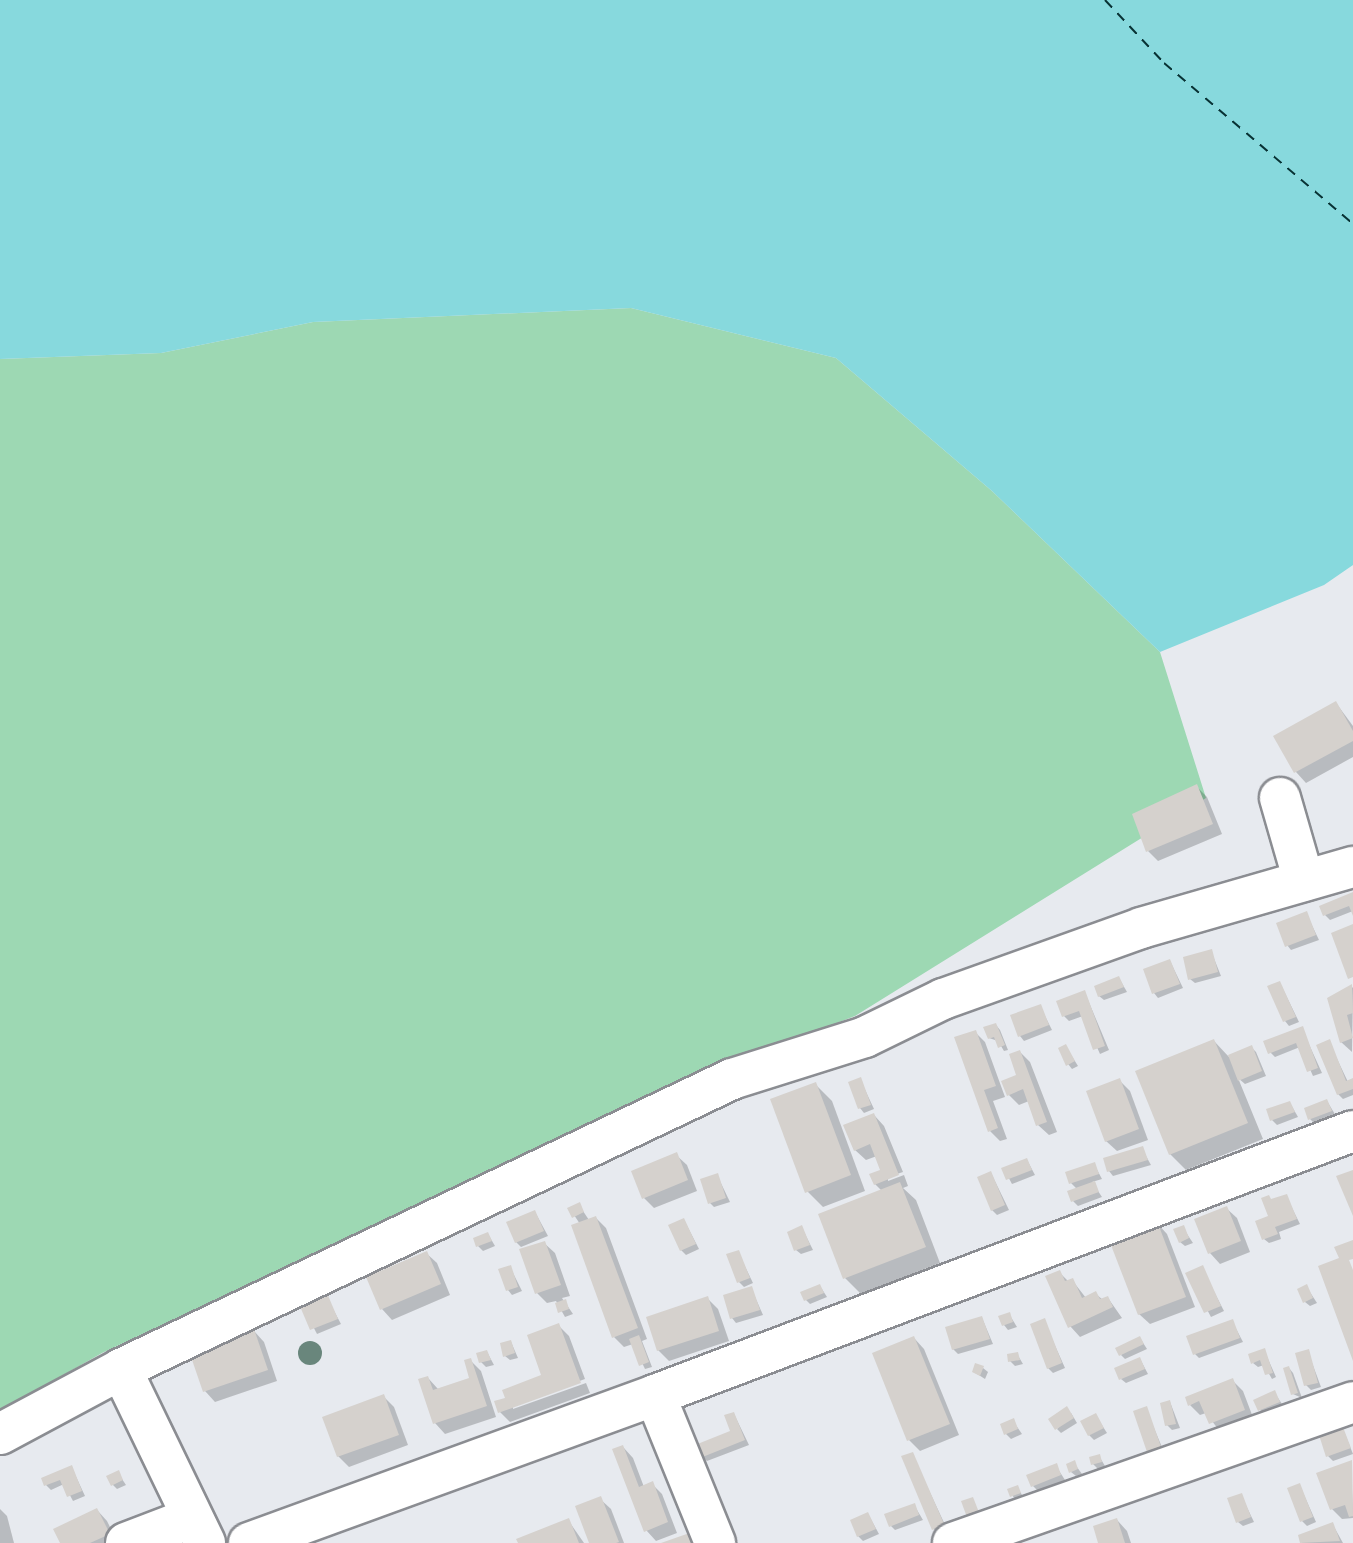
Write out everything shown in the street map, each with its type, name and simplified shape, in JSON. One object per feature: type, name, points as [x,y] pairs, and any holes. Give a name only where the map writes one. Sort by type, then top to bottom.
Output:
[{"type":"street","points":[[1280,798],[1304,881]]},
{"type":"street","points":[[0,1434],[121,1369],[732,1079],[865,1037],[943,999],[1141,928],[1353,867]]},
{"type":"street","points":[[249,1543],[655,1395],[1353,1131]]},
{"type":"street","points":[[121,1369],[198,1530],[126,1543]]},
{"type":"street","points":[[655,1395],[715,1543]]},
{"type":"street","points":[[953,1543],[1000,1535],[1353,1402]]},
{"type":"green space","points":[[631,308],[836,358],[992,491],[1160,652],[1206,798],[855,1016],[724,1066],[566,1135],[102,1353],[0,1411],[0,359],[161,353],[313,322]]},
{"type":"water","points":[[0,0],[1353,0],[1353,565],[1324,585],[1160,652],[992,491],[836,358],[631,308],[313,322],[161,353],[0,359]]},
{"type":"building","points":[[1336,701],[1353,731],[1353,741],[1294,773],[1273,736]]},
{"type":"building","points":[[1197,784],[1213,824],[1146,852],[1132,814]]},
{"type":"building","points":[[1353,892],[1353,916],[1349,906],[1323,916],[1319,906]]},
{"type":"building","points":[[1307,911],[1316,935],[1285,947],[1276,923]]},
{"type":"building","points":[[1353,924],[1353,977],[1348,979],[1331,933]]},
{"type":"building","points":[[1212,949],[1218,972],[1188,980],[1183,957]]},
{"type":"building","points":[[1170,959],[1180,984],[1152,994],[1143,969]]},
{"type":"building","points":[[1119,976],[1124,987],[1098,997],[1094,986]]},
{"type":"building","points":[[1280,981],[1296,1017],[1283,1022],[1267,986]]},
{"type":"building","points":[[1352,984],[1353,1013],[1347,1015],[1353,1038],[1340,1043],[1327,998]]},
{"type":"building","points":[[1085,990],[1105,1046],[1093,1050],[1079,1011],[1062,1017],[1056,1001]]},
{"type":"building","points":[[1041,1004],[1049,1025],[1018,1037],[1010,1015]]},
{"type":"building","points":[[996,1023],[1005,1045],[998,1048],[994,1037],[988,1039],[983,1027]]},
{"type":"building","points":[[1303,1026],[1318,1068],[1307,1072],[1296,1043],[1268,1054],[1263,1041]]},
{"type":"building","points":[[976,1030],[996,1086],[984,1090],[998,1128],[988,1132],[954,1037]]},
{"type":"building","points":[[1214,1039],[1248,1123],[1169,1155],[1135,1071]]},
{"type":"building","points":[[1330,1039],[1346,1081],[1353,1078],[1353,1089],[1337,1095],[1316,1045]]},
{"type":"building","points":[[1066,1044],[1075,1061],[1066,1066],[1058,1048]]},
{"type":"building","points":[[1252,1045],[1262,1071],[1238,1081],[1228,1055]]},
{"type":"building","points":[[1020,1050],[1047,1122],[1036,1126],[1023,1089],[1007,1096],[1001,1081],[1016,1075],[1009,1054]]},
{"type":"building","points":[[861,1077],[871,1105],[858,1109],[848,1082]]},
{"type":"building","points":[[1120,1078],[1139,1129],[1105,1142],[1086,1091]]},
{"type":"building","points":[[816,1082],[851,1175],[805,1193],[770,1099]]},
{"type":"building","points":[[1327,1099],[1332,1111],[1308,1120],[1304,1108]]},
{"type":"building","points":[[1290,1101],[1295,1112],[1270,1121],[1266,1109]]},
{"type":"building","points":[[874,1113],[899,1175],[874,1185],[869,1174],[880,1170],[870,1144],[854,1151],[843,1125]]},
{"type":"building","points":[[1143,1146],[1148,1160],[1107,1172],[1103,1158]]},
{"type":"building","points":[[677,1152],[688,1180],[642,1199],[631,1171]]},
{"type":"building","points":[[1027,1158],[1032,1170],[1006,1180],[1001,1168]]},
{"type":"building","points":[[1095,1162],[1099,1174],[1069,1184],[1065,1172]]},
{"type":"building","points":[[1353,1170],[1353,1216],[1336,1176]]},
{"type":"building","points":[[991,1171],[1005,1205],[991,1211],[977,1177]]},
{"type":"building","points":[[718,1173],[726,1198],[708,1204],[700,1179]]},
{"type":"building","points":[[1095,1181],[1099,1192],[1071,1202],[1067,1191]]},
{"type":"building","points":[[900,1182],[926,1247],[843,1279],[818,1214]]},
{"type":"building","points":[[1287,1194],[1297,1219],[1275,1227],[1278,1234],[1262,1240],[1255,1221],[1268,1216],[1261,1198],[1269,1195],[1271,1199]]},
{"type":"building","points":[[580,1202],[584,1212],[572,1218],[567,1208]]},
{"type":"building","points":[[1227,1206],[1241,1241],[1208,1254],[1194,1219]]},
{"type":"building","points":[[535,1210],[544,1231],[515,1243],[506,1222]]},
{"type":"building","points":[[596,1216],[638,1328],[612,1338],[571,1225]]},
{"type":"building","points":[[684,1218],[696,1244],[680,1251],[668,1225]]},
{"type":"building","points":[[1157,1221],[1186,1297],[1138,1315],[1109,1240]]},
{"type":"building","points":[[802,1225],[810,1245],[794,1251],[787,1232]]},
{"type":"building","points":[[1184,1225],[1189,1238],[1179,1243],[1173,1229]]},
{"type":"building","points":[[488,1232],[492,1241],[476,1247],[473,1238]]},
{"type":"building","points":[[1353,1240],[1353,1259],[1349,1260],[1353,1270],[1353,1361],[1318,1266],[1339,1258],[1334,1247]]},
{"type":"building","points":[[545,1241],[561,1285],[535,1294],[519,1249]]},
{"type":"building","points":[[739,1250],[750,1278],[737,1283],[726,1254]]},
{"type":"building","points":[[427,1251],[441,1284],[380,1310],[366,1277]]},
{"type":"building","points":[[511,1265],[518,1287],[506,1291],[498,1269]]},
{"type":"building","points":[[1203,1265],[1221,1306],[1204,1313],[1185,1273]]},
{"type":"building","points":[[1060,1270],[1065,1281],[1073,1278],[1082,1298],[1096,1291],[1100,1299],[1108,1296],[1113,1307],[1068,1328],[1045,1276]]},
{"type":"building","points":[[820,1284],[824,1293],[804,1301],[800,1292]]},
{"type":"building","points":[[1307,1284],[1313,1298],[1303,1303],[1297,1289]]},
{"type":"building","points":[[752,1286],[760,1310],[730,1319],[723,1295]]},
{"type":"building","points":[[327,1293],[338,1319],[310,1330],[299,1304]]},
{"type":"building","points":[[708,1296],[719,1331],[657,1351],[646,1317]]},
{"type":"building","points":[[566,1299],[569,1309],[558,1313],[555,1303]]},
{"type":"building","points":[[1010,1312],[1013,1322],[1002,1326],[998,1316]]},
{"type":"building","points":[[982,1316],[990,1339],[952,1350],[945,1327]]},
{"type":"building","points":[[1045,1318],[1062,1363],[1047,1369],[1030,1324]]},
{"type":"building","points":[[1233,1319],[1240,1338],[1193,1355],[1186,1336]]},
{"type":"building","points":[[559,1323],[581,1383],[498,1413],[494,1401],[505,1398],[502,1390],[541,1375],[527,1335]]},
{"type":"building","points":[[254,1329],[268,1370],[203,1392],[189,1351]]},
{"type":"building","points":[[639,1335],[649,1362],[639,1366],[629,1339]]},
{"type":"building","points":[[914,1336],[950,1424],[907,1441],[872,1353]]},
{"type":"building","points":[[1140,1336],[1144,1344],[1119,1356],[1115,1348]]},
{"type":"building","points":[[511,1340],[515,1353],[503,1357],[500,1343]]},
{"type":"building","points":[[1265,1348],[1273,1373],[1265,1375],[1260,1360],[1251,1364],[1248,1354]]},
{"type":"building","points":[[1309,1349],[1318,1383],[1304,1386],[1295,1353]]},
{"type":"building","points":[[487,1350],[491,1360],[479,1363],[476,1353]]},
{"type":"building","points":[[1018,1352],[1020,1360],[1008,1362],[1007,1354]]},
{"type":"building","points":[[1140,1357],[1145,1369],[1119,1380],[1114,1368]]},
{"type":"building","points":[[471,1358],[487,1406],[433,1424],[418,1379],[428,1376],[433,1390],[469,1378],[464,1360]]},
{"type":"building","points":[[975,1363],[984,1366],[980,1376],[972,1372]]},
{"type":"building","points":[[1289,1366],[1298,1393],[1291,1395],[1283,1368]]},
{"type":"building","points":[[1233,1378],[1245,1410],[1209,1424],[1199,1401],[1188,1406],[1185,1397]]},
{"type":"building","points":[[1275,1390],[1280,1402],[1258,1411],[1253,1400]]},
{"type":"building","points":[[384,1394],[399,1435],[337,1457],[322,1417]]},
{"type":"building","points":[[1170,1400],[1176,1424],[1165,1426],[1160,1403]]},
{"type":"building","points":[[1067,1406],[1074,1418],[1055,1430],[1048,1419]]},
{"type":"building","points":[[1147,1406],[1161,1447],[1147,1452],[1133,1411]]},
{"type":"building","points":[[734,1412],[745,1440],[700,1458],[695,1445],[730,1431],[724,1415]]},
{"type":"building","points":[[1096,1413],[1104,1428],[1088,1436],[1080,1421]]},
{"type":"building","points":[[1014,1418],[1018,1429],[1004,1435],[1000,1424]]},
{"type":"building","points":[[1343,1427],[1351,1448],[1326,1457],[1319,1435]]},
{"type":"building","points":[[623,1445],[639,1487],[653,1481],[668,1522],[644,1532],[612,1449]]},
{"type":"building","points":[[913,1452],[944,1524],[932,1530],[901,1456]]},
{"type":"building","points":[[1100,1454],[1102,1462],[1091,1465],[1089,1457]]},
{"type":"building","points":[[1075,1460],[1078,1469],[1069,1473],[1066,1464]]},
{"type":"building","points":[[1352,1460],[1353,1516],[1349,1517],[1345,1505],[1330,1510],[1316,1473]]},
{"type":"building","points":[[1057,1463],[1061,1475],[1031,1487],[1026,1475]]},
{"type":"building","points":[[72,1465],[82,1491],[67,1497],[60,1480],[44,1486],[41,1478]]},
{"type":"building","points":[[119,1470],[123,1480],[111,1486],[106,1476]]},
{"type":"building","points":[[1300,1483],[1313,1517],[1300,1522],[1287,1488]]},
{"type":"building","points":[[1018,1485],[1021,1493],[1010,1497],[1007,1489]]},
{"type":"building","points":[[1242,1493],[1251,1517],[1236,1523],[1227,1498]]},
{"type":"building","points":[[601,1496],[619,1542],[589,1543],[575,1506]]},
{"type":"building","points":[[973,1497],[980,1515],[968,1520],[961,1501]]},
{"type":"building","points":[[915,1503],[919,1515],[889,1527],[884,1514]]},
{"type":"building","points":[[97,1508],[110,1534],[90,1543],[60,1543],[53,1529]]},
{"type":"building","points":[[868,1512],[876,1529],[857,1537],[850,1520]]},
{"type":"building","points":[[569,1518],[579,1543],[518,1543],[516,1539]]},
{"type":"building","points":[[1117,1518],[1125,1543],[1098,1543],[1093,1526]]},
{"type":"building","points":[[1333,1522],[1340,1541],[1300,1543],[1298,1535]]},
{"type":"building","points":[[698,1530],[703,1543],[661,1543]]},
{"type":"ferry route","points":[[1105,0],[1164,63],[1353,224]]}]
